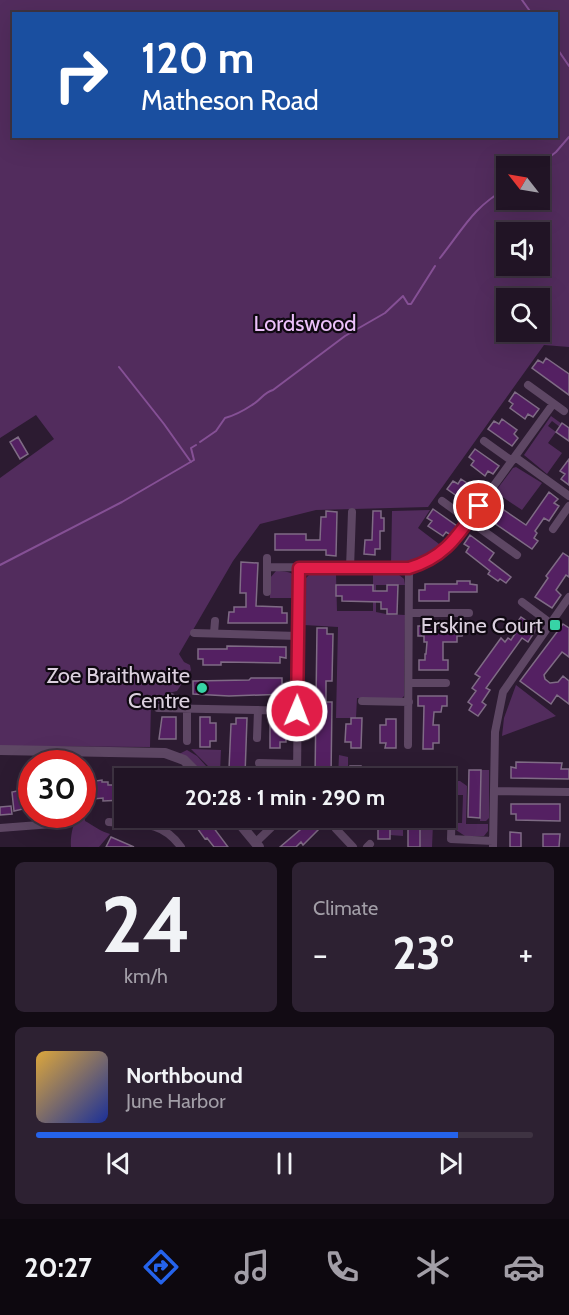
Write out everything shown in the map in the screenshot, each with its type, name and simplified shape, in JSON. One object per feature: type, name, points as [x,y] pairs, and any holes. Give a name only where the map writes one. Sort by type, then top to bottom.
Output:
[{"type":"street","points":[[528,385],[564,411]]},
{"type":"street","points":[[267,592],[267,563],[299,568],[409,568],[424,564],[446,549],[553,404]]},
{"type":"street","points":[[484,441],[569,496]]},
{"type":"street","points":[[442,501],[517,555]]},
{"type":"street","points":[[553,529],[569,506]]},
{"type":"street","points":[[350,568],[352,512]]},
{"type":"street","points":[[297,768],[299,568]]},
{"type":"street","points":[[408,745],[409,568]]},
{"type":"street","points":[[451,828],[451,838],[493,844],[496,721],[503,692],[568,600]]},
{"type":"street","points":[[522,602],[550,623]]},
{"type":"street","points":[[409,613],[469,613]]},
{"type":"street","points":[[214,621],[214,633]]},
{"type":"street","points":[[194,633],[298,636]]},
{"type":"street","points":[[409,683],[446,683]]},
{"type":"street","points":[[171,697],[171,708]]},
{"type":"street","points":[[362,701],[409,702]]},
{"type":"street","points":[[158,708],[297,711]]},
{"type":"street","points":[[187,709],[187,741]]},
{"type":"street","points":[[257,738],[258,710]]},
{"type":"street","points":[[0,750],[156,752],[174,755],[184,760],[192,768]]},
{"type":"street","points":[[259,764],[297,764]]},
{"type":"street","points":[[494,791],[569,792]]},
{"type":"street","points":[[110,822],[156,826],[167,831],[181,847]]},
{"type":"street","points":[[0,828],[18,827]]},
{"type":"street","points":[[243,828],[257,845],[272,828]]},
{"type":"street","points":[[336,829],[353,847]]},
{"type":"green space","name":"Lordswood","points":[[0,0],[569,0],[569,347],[544,345],[428,507],[316,510],[260,524],[233,561],[179,654],[184,662],[190,665],[191,670],[177,691],[169,693],[160,702],[151,703],[150,747],[0,746],[0,478],[54,439],[36,415],[0,438]]},
{"type":"green space","points":[[551,416],[562,424],[560,427],[552,421],[548,426],[556,432],[548,443],[562,453],[547,474],[524,455]]},
{"type":"green space","points":[[516,467],[542,483],[522,510],[495,492]]},
{"type":"green space","points":[[430,510],[418,528],[443,547],[421,561],[391,564],[392,511]]},
{"type":"green space","points":[[276,571],[293,574],[296,581],[296,598],[270,598],[270,578]]},
{"type":"green space","points":[[310,574],[336,574],[337,611],[373,611],[373,574],[398,574],[404,579],[405,585],[376,585],[376,612],[405,615],[404,696],[401,699],[357,698],[356,718],[336,718],[338,627],[304,625],[304,580]]},
{"type":"green space","points":[[516,685],[556,716],[502,736],[504,718]]},
{"type":"green space","points":[[191,749],[221,750],[220,768],[210,768]]},
{"type":"green space","points":[[187,750],[197,756],[208,768],[198,768],[179,754]]},
{"type":"green space","points":[[339,755],[348,757],[348,768],[338,768]]},
{"type":"green space","points":[[481,770],[489,770],[489,818],[486,821],[480,821]]},
{"type":"green space","points":[[456,781],[467,786],[466,824],[488,824],[488,831],[484,836],[465,836],[456,830],[456,823],[462,823],[463,795],[456,795]]},
{"type":"green space","points":[[73,828],[96,828],[110,834],[99,847],[71,847]]},
{"type":"green space","points":[[390,828],[403,828],[403,836],[390,835]]},
{"type":"green space","points":[[420,828],[433,828],[432,847],[420,847]]},
{"type":"building","points":[[546,358],[569,374],[569,395],[532,368],[538,360],[543,363]]},
{"type":"building","points":[[515,392],[539,409],[533,417],[528,414],[525,419],[510,408],[513,404],[509,401]]},
{"type":"building","points":[[502,419],[517,430],[514,434],[518,438],[512,446],[488,429],[494,421],[499,424]]},
{"type":"building","points":[[562,423],[569,428],[569,441],[556,432]]},
{"type":"building","points":[[18,437],[28,454],[20,459],[10,442]]},
{"type":"building","points":[[475,449],[499,466],[493,474],[488,471],[485,476],[471,465],[474,461],[469,457]]},
{"type":"building","points":[[569,459],[569,485],[561,479],[565,474],[560,471]]},
{"type":"building","points":[[461,479],[476,489],[472,494],[477,497],[471,506],[447,489],[453,481],[458,484]]},
{"type":"building","points":[[549,492],[558,499],[554,503],[559,506],[549,521],[544,518],[535,531],[537,533],[534,538],[538,541],[532,549],[484,516],[490,507],[495,510],[498,506],[526,525]]},
{"type":"building","points":[[433,509],[457,526],[451,535],[446,532],[443,536],[428,526],[432,521],[427,518]]},
{"type":"building","points":[[326,511],[337,512],[336,556],[326,555],[326,550],[275,550],[275,534],[306,534],[306,540],[320,540],[321,517],[326,517]]},
{"type":"building","points":[[373,511],[381,511],[381,518],[384,518],[384,531],[380,531],[380,549],[375,549],[375,555],[364,554],[365,540],[372,540]]},
{"type":"building","points":[[470,535],[494,553],[489,560],[511,577],[506,583],[488,574],[490,571],[466,552],[469,547],[464,544]]},
{"type":"building","points":[[563,553],[569,557],[569,577],[566,575],[556,590],[561,595],[552,608],[535,597],[548,578],[546,576]]},
{"type":"building","points":[[241,562],[258,563],[256,606],[282,607],[282,613],[287,613],[287,623],[228,623],[229,612],[234,612],[234,607],[246,607],[246,593],[240,593]]},
{"type":"building","points":[[457,581],[470,581],[470,584],[477,585],[477,592],[449,592],[449,601],[419,601],[419,590],[425,590],[425,584],[457,584]]},
{"type":"building","points":[[336,585],[373,585],[373,591],[387,591],[387,585],[398,585],[397,614],[387,614],[387,609],[381,609],[381,602],[342,601],[342,596],[336,596]]},
{"type":"building","points":[[521,617],[537,628],[528,642],[522,638],[486,688],[490,690],[482,702],[486,705],[478,716],[469,710],[472,705],[468,702],[476,691],[472,688],[480,677],[475,674],[501,638],[505,642],[508,638],[511,640],[519,628],[515,625]]},
{"type":"building","points":[[563,624],[569,628],[569,657],[562,652],[544,675],[550,683],[558,682],[563,676],[569,681],[569,704],[557,695],[551,704],[520,681]]},
{"type":"building","points":[[418,626],[463,626],[462,636],[457,636],[457,642],[443,642],[443,660],[448,660],[448,670],[419,670],[419,660],[425,660],[427,642],[424,642],[424,636],[418,636]]},
{"type":"building","points":[[317,628],[327,628],[327,634],[333,634],[332,681],[326,681],[326,702],[332,702],[331,768],[315,768]]},
{"type":"building","points":[[227,646],[286,647],[286,658],[280,657],[280,663],[221,662],[221,665],[203,665],[203,659],[198,659],[198,649],[227,649]]},
{"type":"building","points":[[251,678],[282,678],[282,684],[288,684],[288,694],[229,696],[193,694],[193,681],[249,680]]},
{"type":"building","points":[[418,696],[447,696],[447,706],[442,706],[441,712],[434,712],[433,725],[439,725],[439,743],[433,743],[433,749],[423,749],[424,706],[418,706]]},
{"type":"building","points":[[162,717],[176,717],[176,739],[159,739]]},
{"type":"building","points":[[200,717],[210,717],[210,723],[216,723],[216,741],[210,741],[210,747],[200,747]]},
{"type":"building","points":[[236,718],[247,718],[245,768],[229,768],[231,724],[236,724]]},
{"type":"building","points":[[270,718],[281,718],[281,724],[286,724],[286,742],[280,742],[280,748],[270,748]]},
{"type":"building","points":[[351,718],[362,718],[361,748],[351,748],[351,742],[345,742],[346,724],[351,724]]},
{"type":"building","points":[[386,719],[396,719],[396,748],[385,748],[386,743],[380,743],[380,725],[386,725]]},
{"type":"building","points":[[516,762],[562,763],[561,769],[569,769],[569,779],[511,778],[511,767],[516,768]]},
{"type":"building","points":[[469,770],[481,770],[480,818],[468,817]]},
{"type":"building","points":[[96,781],[108,782],[108,785],[114,785],[114,800],[96,799]]},
{"type":"building","points":[[18,791],[18,810],[14,811],[12,792]]},
{"type":"building","points":[[511,804],[560,804],[560,821],[516,820],[516,814],[511,814]]},
{"type":"building","points":[[11,806],[12,814],[0,815],[0,807]]},
{"type":"building","points":[[197,828],[214,828],[228,847],[214,847],[207,838],[205,839]]},
{"type":"building","points":[[320,828],[303,845],[301,842],[296,847],[280,847],[301,829]]},
{"type":"building","points":[[378,828],[390,828],[390,839],[378,839]]},
{"type":"building","points":[[408,828],[420,828],[420,847],[408,847]]},
{"type":"building","points":[[510,832],[521,833],[521,847],[510,847]]},
{"type":"building","points":[[543,834],[560,834],[559,847],[543,847]]},
{"type":"building","points":[[111,837],[134,847],[106,847]]},
{"type":"waterway","points":[[522,0],[531,12]]},
{"type":"waterway","points":[[558,50],[569,66]]},
{"type":"waterway","points":[[550,157],[569,137]]},
{"type":"waterway","points":[[440,258],[477,211],[496,195]]},
{"type":"waterway","points":[[200,442],[216,431],[225,418],[255,403],[345,336],[385,313],[403,296],[408,304],[411,304],[435,266]]},
{"type":"waterway","points":[[119,367],[191,462]]},
{"type":"waterway","points":[[0,565],[122,502],[194,460],[191,448],[196,445]]},
{"type":"place","name":"Erskine Court","points":[[555,625]]},
{"type":"place","name":"Zoe Braithwaite Centre","points":[[202,688]]},
{"type":"route","points":[[297,711],[299,568],[409,568],[424,564],[453,542],[479,506]]}]
